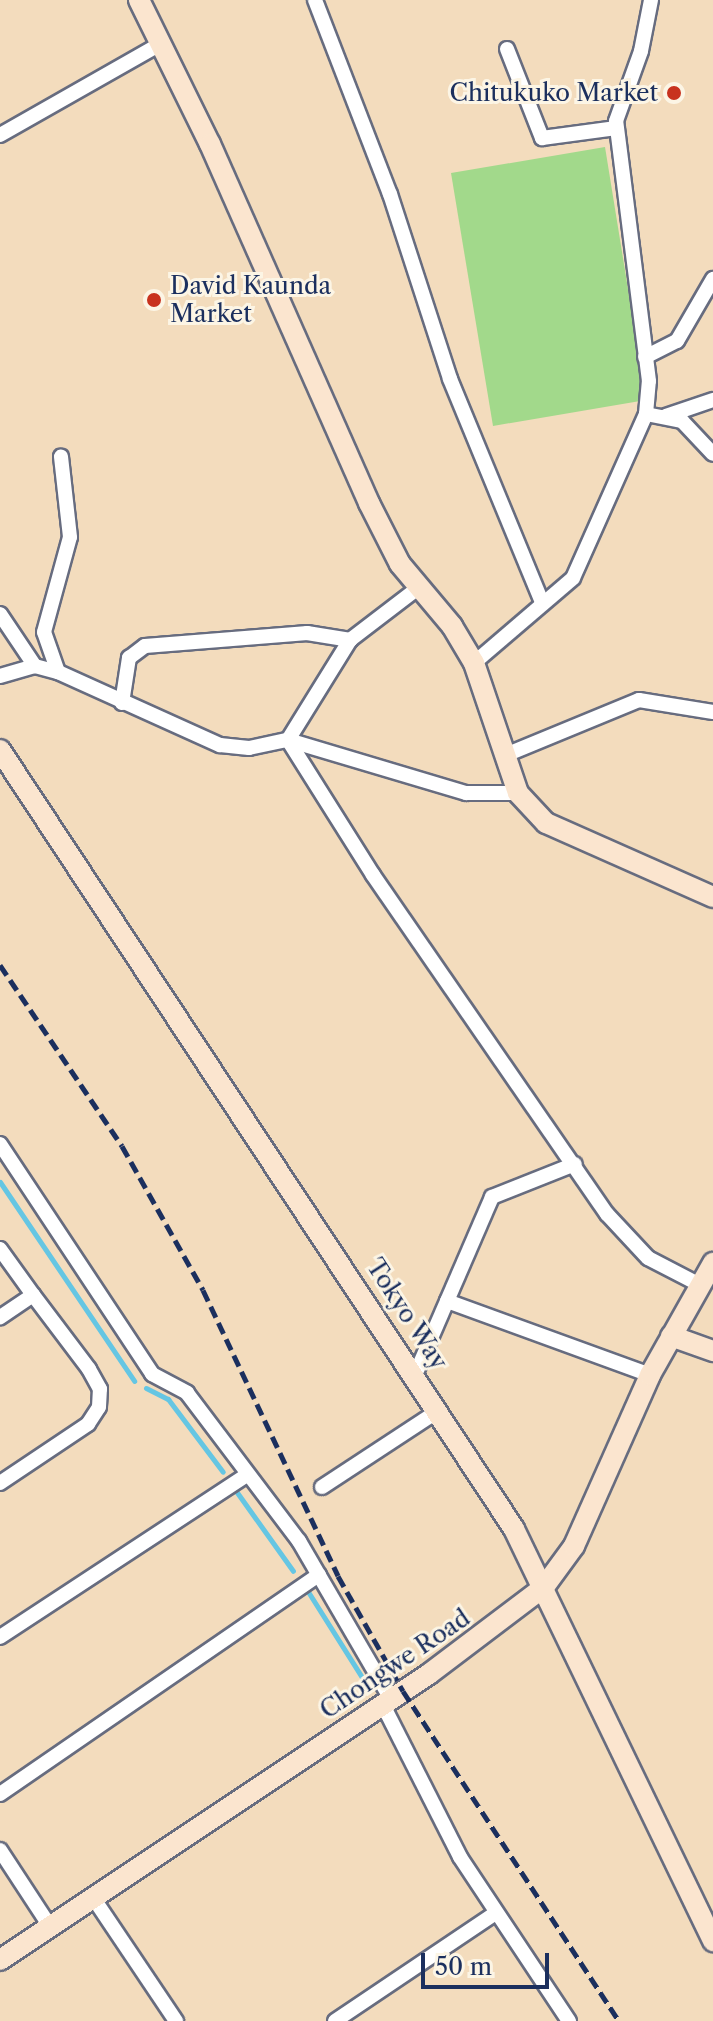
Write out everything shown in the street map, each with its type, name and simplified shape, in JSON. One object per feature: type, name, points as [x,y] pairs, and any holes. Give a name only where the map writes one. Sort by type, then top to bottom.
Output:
[{"type":"street","points":[[139,0],[217,158],[369,503],[418,588],[452,626],[474,663],[518,793],[546,823],[713,897]]},
{"type":"street","points":[[315,0],[390,194],[436,341],[542,602]]},
{"type":"street","points":[[474,663],[582,565],[603,504],[646,414],[645,357],[616,128],[651,0]]},
{"type":"street","points":[[0,135],[160,44]]},
{"type":"street","points":[[507,49],[542,138],[616,128]]},
{"type":"street","points":[[645,357],[677,341],[713,279]]},
{"type":"street","points":[[666,416],[713,400]]},
{"type":"street","points":[[646,414],[666,416],[693,428],[713,454]]},
{"type":"street","points":[[58,672],[44,632],[70,537],[61,457]]},
{"type":"street","points":[[288,740],[350,640],[418,588]]},
{"type":"street","points":[[0,614],[35,666]]},
{"type":"street","points":[[122,703],[129,658],[145,646],[307,633],[350,640]]},
{"type":"street","points":[[0,676],[35,666],[58,672],[220,745],[249,748],[288,740],[466,793],[518,793]]},
{"type":"street","points":[[503,756],[639,700],[713,712]]},
{"type":"street","points":[[288,740],[373,875],[607,1214],[648,1258],[700,1285]]},
{"type":"street","name":"Tokyo Way","points":[[0,750],[439,1410],[544,1587],[713,1941]]},
{"type":"street","points":[[0,1144],[152,1374],[187,1393],[319,1575],[387,1702],[460,1857],[569,2021]]},
{"type":"street","points":[[415,1375],[492,1197],[575,1164]]},
{"type":"street","points":[[0,1249],[89,1369],[100,1389],[99,1407],[88,1424],[0,1483]]},
{"type":"street","name":"Chongwe Road","points":[[0,1960],[387,1702],[544,1587],[574,1546],[650,1375],[713,1263]]},
{"type":"street","points":[[0,1317],[33,1295]]},
{"type":"street","points":[[447,1301],[650,1375]]},
{"type":"street","points":[[671,1336],[713,1351]]},
{"type":"street","points":[[322,1487],[439,1410]]},
{"type":"street","points":[[0,1637],[247,1475]]},
{"type":"street","points":[[0,1794],[319,1575]]},
{"type":"street","points":[[0,1850],[49,1925]]},
{"type":"street","points":[[92,1896],[176,2021]]},
{"type":"street","points":[[335,2021],[496,1913]]},
{"type":"green space","points":[[605,147],[646,400],[493,426],[451,173]]},
{"type":"waterway","points":[[0,1182],[134,1381]]},
{"type":"waterway","points":[[146,1388],[168,1399],[223,1472]]},
{"type":"waterway","points":[[236,1491],[293,1571]]},
{"type":"waterway","points":[[307,1590],[363,1679]]},
{"type":"railway","points":[[0,965],[122,1146],[203,1290],[338,1576],[403,1691],[619,2021]]},
{"type":"place","name":"Chitukuko Market","points":[[674,93]]},
{"type":"place","name":"David Kaunda Market","points":[[154,300]]}]
